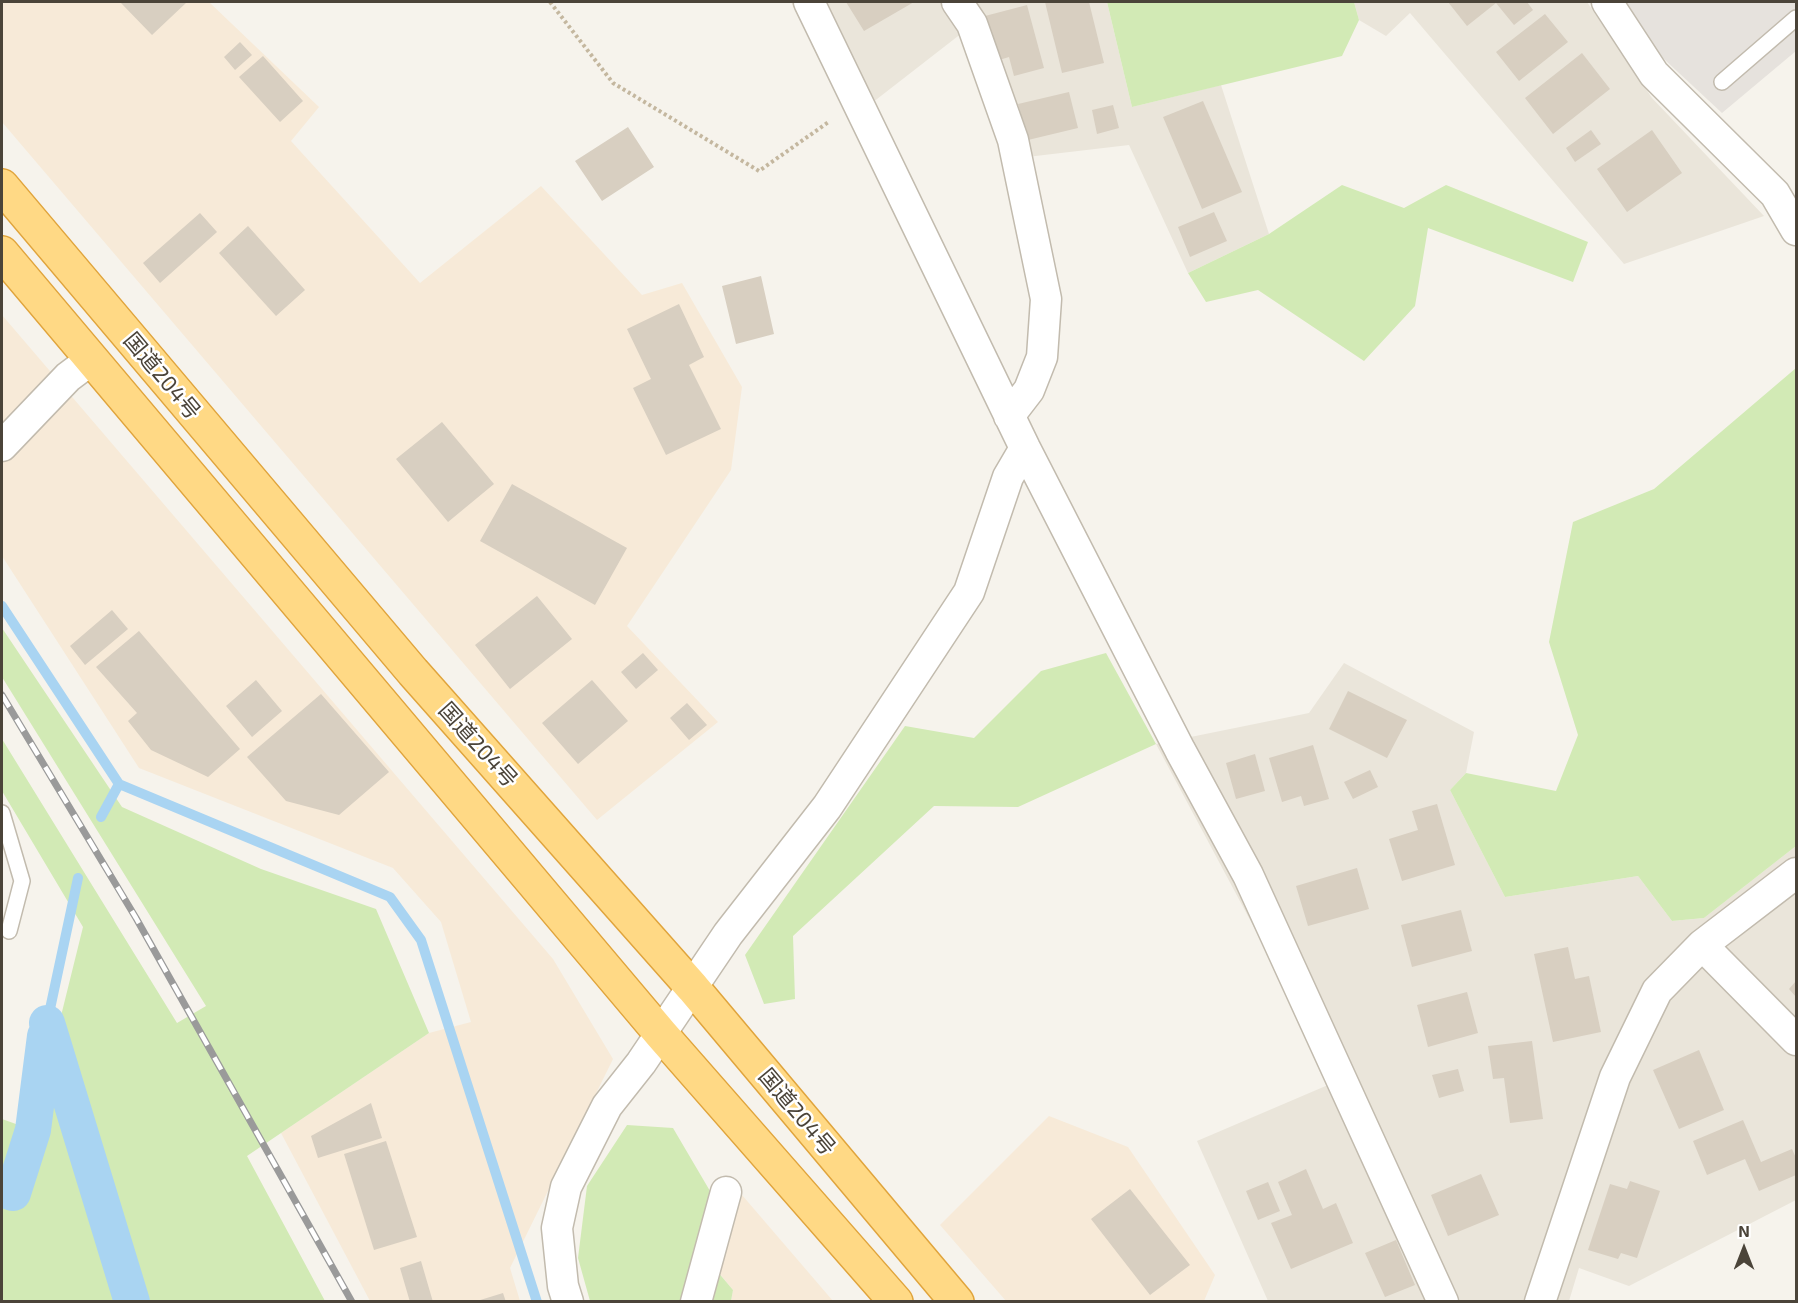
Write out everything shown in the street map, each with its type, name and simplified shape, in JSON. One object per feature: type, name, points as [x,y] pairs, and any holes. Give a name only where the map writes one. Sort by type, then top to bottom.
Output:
[{"type":"highway","name":"国道204号","points":[[2,186],[413,672],[693,988],[957,1302]]},
{"type":"highway","name":"国道204号","points":[[2,253],[661,1034],[896,1302]]},
{"type":"street","points":[[809,2],[1025,448],[1180,750],[1248,874],[1443,1302]]},
{"type":"street","points":[[957,2],[972,24],[1013,140],[1046,299],[1042,357],[1029,390],[1009,416]]},
{"type":"street","points":[[1607,2],[1654,74],[1775,194],[1797,230]]},
{"type":"street","points":[[2,446],[68,377],[92,359]]},
{"type":"street","points":[[568,1302],[563,1287],[557,1228],[566,1188],[607,1106],[661,1034],[728,934],[827,807],[969,592],[1008,477],[1025,448]]},
{"type":"street","points":[[1540,1302],[1615,1077],[1657,991],[1701,945],[1797,873]]},
{"type":"street","points":[[1701,945],[1797,1040]]},
{"type":"street","points":[[696,1302],[726,1192]]},
{"type":"lane","points":[[1722,82],[1797,18]]},
{"type":"lane","points":[[2,813],[22,881],[9,931]]},
{"type":"path","points":[[550,2],[613,83],[759,171],[857,102]]},
{"type":"shaded area","points":[[2,2],[209,2],[319,107],[291,141],[420,283],[541,186],[642,295],[682,283],[742,387],[731,470],[627,626],[718,722],[597,820],[2,122]]},
{"type":"shaded area","points":[[791,2],[1107,2],[1132,107],[1221,85],[1269,234],[1188,273],[1129,145],[1010,159],[962,33],[850,120]]},
{"type":"shaded area","points":[[1354,2],[1587,2],[1652,98],[1764,216],[1624,264],[1410,13],[1386,36],[1359,20]]},
{"type":"shaded area","points":[[1623,2],[1796,2],[1796,51],[1722,113],[1650,46]]},
{"type":"shaded area","points":[[2,315],[553,959],[613,1059],[510,1268],[520,1301],[370,1301],[281,1133],[429,1033],[471,1022],[441,922],[393,868],[139,768],[2,556]]},
{"type":"shaded area","points":[[1344,663],[1474,732],[1466,773],[1450,790],[1505,897],[1638,876],[1672,921],[1704,918],[1796,846],[1796,1200],[1629,1286],[1579,1268],[1569,1301],[1268,1301],[1197,1141],[1328,1085],[1304,1021],[1156,744],[1309,713]]},
{"type":"shaded area","points":[[1049,1116],[1128,1147],[1215,1275],[1204,1301],[1006,1301],[940,1225]]},
{"type":"shaded area","points":[[742,1195],[833,1301],[731,1301],[733,1290],[715,1268]]},
{"type":"green space","points":[[1107,2],[1354,2],[1359,20],[1342,56],[1132,107]]},
{"type":"green space","points":[[1342,185],[1404,208],[1446,185],[1588,242],[1573,282],[1428,228],[1415,306],[1364,361],[1258,290],[1206,302],[1188,273],[1269,234]]},
{"type":"green space","points":[[1796,368],[1796,846],[1704,918],[1672,921],[1638,876],[1505,897],[1450,790],[1466,773],[1556,791],[1578,735],[1549,642],[1573,522],[1654,489]]},
{"type":"green space","points":[[2,628],[122,807],[261,869],[376,909],[429,1033],[247,1156],[325,1301],[145,1301],[89,1113],[59,1024],[83,927],[2,791],[2,739],[177,1023],[206,1006],[2,677]]},
{"type":"green space","points":[[1106,653],[1156,744],[1018,807],[934,806],[793,936],[795,999],[764,1004],[745,955],[905,726],[974,738],[1041,671]]},
{"type":"green space","points":[[51,1071],[114,1301],[2,1301],[2,1119],[41,1133]]},
{"type":"green space","points":[[627,1125],[673,1128],[710,1191],[701,1252],[733,1290],[731,1301],[590,1301],[578,1258],[587,1186]]},
{"type":"building","points":[[120,2],[187,2],[152,35]]},
{"type":"building","points":[[846,2],[914,2],[864,31]]},
{"type":"building","points":[[1045,2],[1089,2],[1104,63],[1062,73]]},
{"type":"building","points":[[1448,2],[1527,2],[1533,10],[1514,25],[1496,3],[1467,26]]},
{"type":"building","points":[[1027,5],[1044,68],[1014,76],[1009,57],[996,61],[985,16]]},
{"type":"building","points":[[1545,14],[1568,42],[1519,81],[1496,52]]},
{"type":"building","points":[[240,42],[252,55],[235,70],[224,57]]},
{"type":"building","points":[[1582,53],[1610,89],[1553,134],[1525,98]]},
{"type":"building","points":[[263,56],[303,101],[280,122],[239,77]]},
{"type":"building","points":[[1069,92],[1078,128],[1028,140],[1018,104]]},
{"type":"building","points":[[1203,101],[1242,192],[1202,209],[1163,117]]},
{"type":"building","points":[[1113,105],[1119,128],[1097,134],[1092,110]]},
{"type":"building","points":[[628,127],[654,167],[602,201],[575,161]]},
{"type":"building","points":[[1591,130],[1601,144],[1575,162],[1566,148]]},
{"type":"building","points":[[1652,130],[1682,173],[1627,212],[1597,169]]},
{"type":"building","points":[[1214,212],[1227,241],[1190,257],[1178,227]]},
{"type":"building","points":[[200,213],[217,232],[160,283],[143,263]]},
{"type":"building","points":[[248,226],[305,290],[276,316],[219,253]]},
{"type":"building","points":[[761,276],[774,334],[736,344],[722,286]]},
{"type":"building","points":[[679,304],[704,357],[689,365],[721,429],[666,455],[633,388],[651,379],[627,329]]},
{"type":"building","points":[[442,422],[494,484],[448,522],[396,459]]},
{"type":"building","points":[[512,484],[627,548],[595,605],[480,541]]},
{"type":"building","points":[[537,596],[572,639],[510,689],[475,645]]},
{"type":"building","points":[[112,610],[128,629],[85,665],[70,646]]},
{"type":"building","points":[[139,631],[240,749],[208,777],[151,750],[128,721],[137,713],[96,667]]},
{"type":"building","points":[[643,653],[658,670],[636,689],[621,672]]},
{"type":"building","points":[[256,680],[282,711],[252,737],[226,706]]},
{"type":"building","points":[[592,680],[628,721],[578,764],[542,723]]},
{"type":"building","points":[[1348,691],[1407,720],[1387,758],[1329,729]]},
{"type":"building","points":[[321,694],[389,772],[339,815],[286,801],[247,757]]},
{"type":"building","points":[[687,703],[707,725],[689,740],[670,718]]},
{"type":"building","points":[[1313,745],[1329,799],[1304,806],[1301,796],[1282,802],[1269,758]]},
{"type":"building","points":[[1255,754],[1265,791],[1236,799],[1226,763]]},
{"type":"building","points":[[1370,770],[1378,787],[1353,799],[1344,782]]},
{"type":"building","points":[[1437,804],[1455,865],[1402,881],[1389,839],[1418,830],[1412,811]]},
{"type":"building","points":[[1357,868],[1369,909],[1308,926],[1296,886]]},
{"type":"building","points":[[1461,910],[1472,951],[1412,967],[1401,925]]},
{"type":"building","points":[[1568,947],[1575,979],[1589,976],[1601,1032],[1553,1042],[1534,954]]},
{"type":"building","points":[[1796,981],[1796,997],[1789,989]]},
{"type":"building","points":[[1467,992],[1478,1033],[1428,1047],[1417,1005]]},
{"type":"building","points":[[1532,1041],[1543,1119],[1510,1123],[1504,1078],[1493,1079],[1488,1046]]},
{"type":"building","points":[[1699,1050],[1724,1110],[1679,1129],[1653,1070]]},
{"type":"building","points":[[1458,1069],[1464,1091],[1439,1098],[1432,1075]]},
{"type":"building","points":[[371,1103],[382,1138],[318,1158],[311,1136]]},
{"type":"building","points":[[1743,1120],[1761,1162],[1792,1149],[1796,1158],[1796,1175],[1759,1191],[1745,1159],[1707,1175],[1693,1141]]},
{"type":"building","points":[[386,1141],[417,1237],[374,1250],[344,1154]]},
{"type":"building","points":[[1306,1169],[1323,1209],[1336,1203],[1353,1243],[1291,1269],[1271,1223],[1292,1215],[1278,1182]]},
{"type":"building","points":[[1481,1174],[1499,1215],[1448,1236],[1431,1195]]},
{"type":"building","points":[[1630,1181],[1660,1191],[1637,1258],[1621,1253],[1618,1259],[1588,1250],[1610,1184],[1627,1189]]},
{"type":"building","points":[[1268,1182],[1280,1211],[1258,1220],[1246,1191]]},
{"type":"building","points":[[1130,1189],[1190,1265],[1150,1295],[1091,1219]]},
{"type":"building","points":[[1396,1240],[1415,1285],[1385,1297],[1365,1253]]},
{"type":"building","points":[[421,1261],[433,1302],[410,1302],[400,1268]]},
{"type":"building","points":[[503,1293],[506,1302],[477,1302],[477,1301]]},
{"type":"waterway","points":[[2,606],[119,784],[390,897],[421,940],[537,1302]]},
{"type":"waterway","points":[[101,817],[119,784]]},
{"type":"waterway","points":[[47,1023],[78,878]]},
{"type":"waterway","points":[[47,1023],[132,1302]]},
{"type":"waterway","points":[[2,1189],[13,1193],[33,1130],[45,1036]]},
{"type":"railway","points":[[2,695],[136,918],[352,1302]]}]
